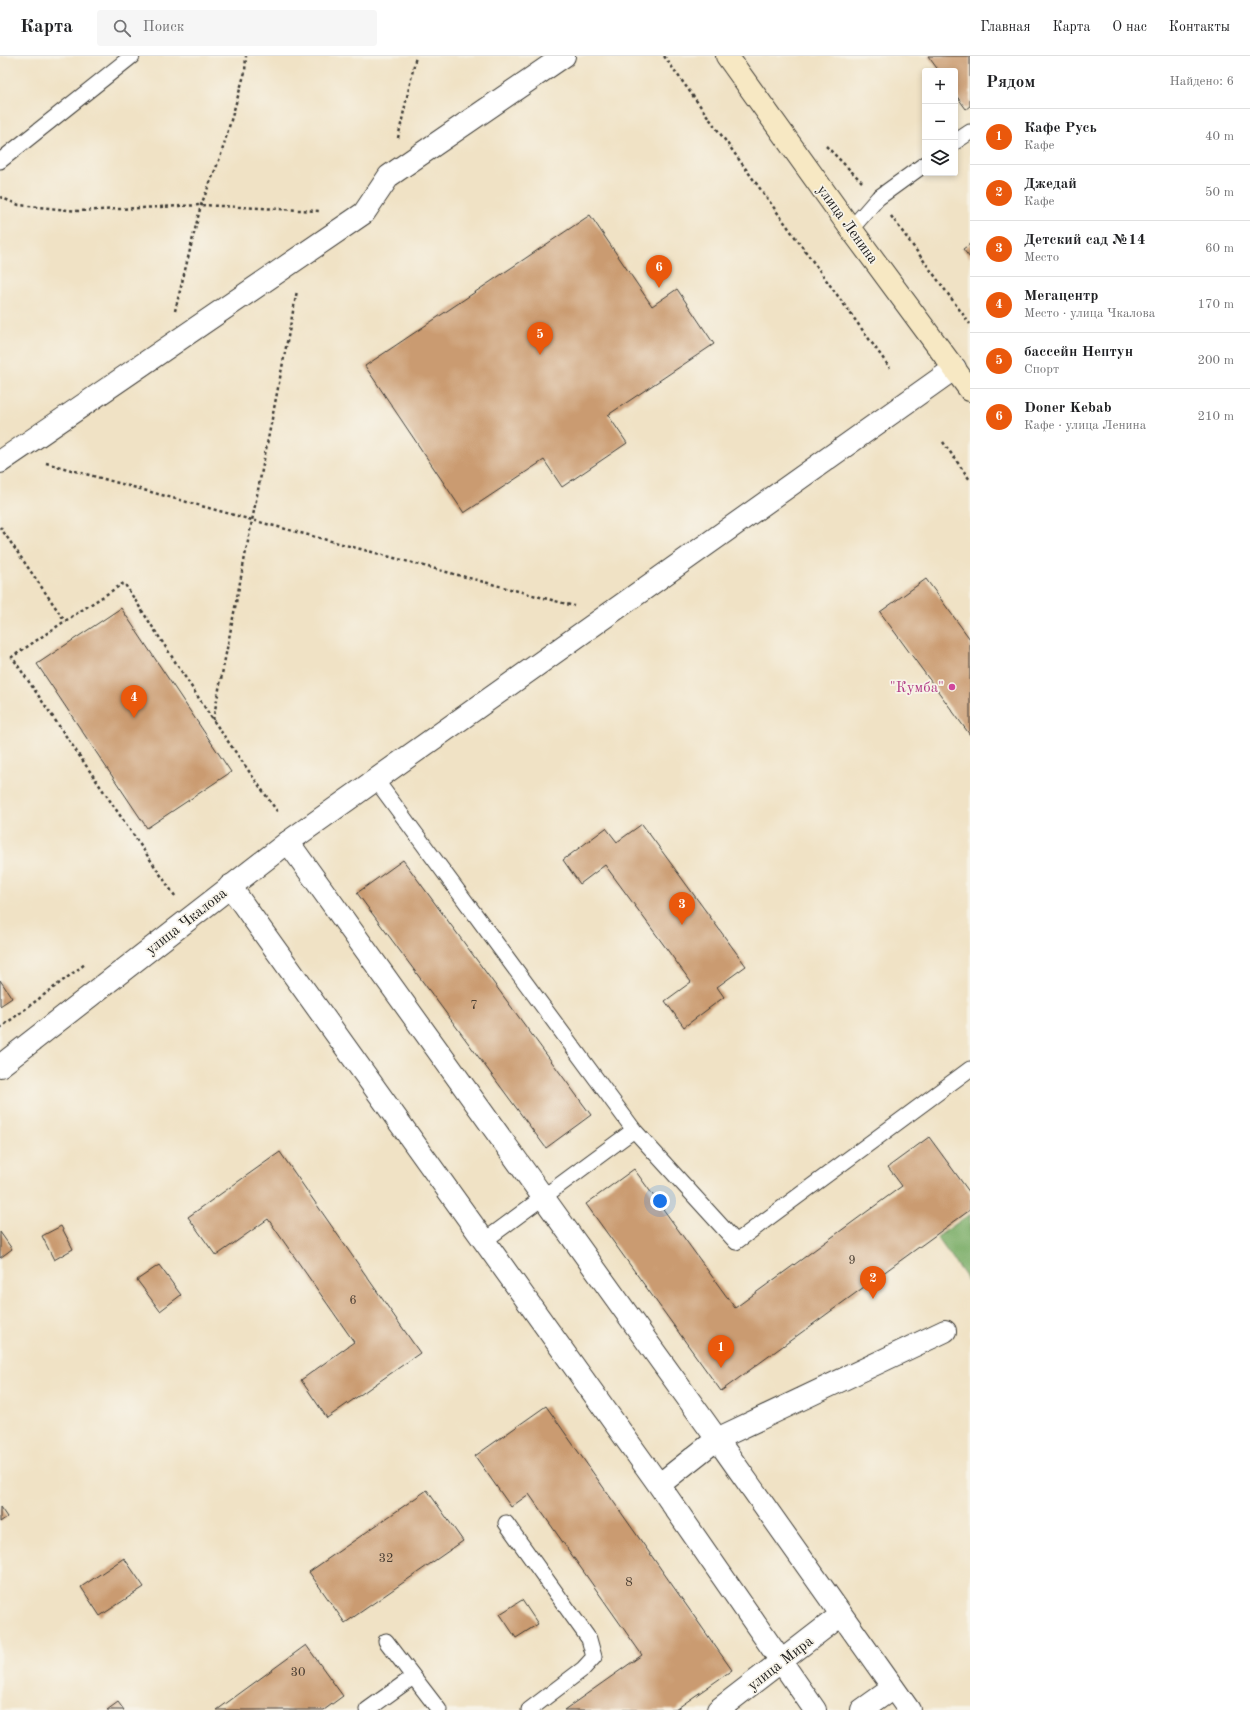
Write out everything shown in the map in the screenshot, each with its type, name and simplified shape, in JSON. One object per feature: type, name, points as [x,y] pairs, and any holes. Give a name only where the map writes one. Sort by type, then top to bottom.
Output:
[{"type":"main road","name":"улица Ленина","points":[[727,56],[851,229],[970,390]]},
{"type":"street","points":[[6,458],[364,213],[389,176],[564,56]]},
{"type":"street","name":"улица Чкалова","points":[[0,1066],[288,842],[955,368]]},
{"type":"street","points":[[288,842],[718,1439],[909,1710]]},
{"type":"street","points":[[230,886],[659,1485],[783,1661],[815,1710]]},
{"type":"street","points":[[659,1485],[718,1439],[946,1331]]},
{"type":"street","name":"улица Мира","points":[[718,1710],[841,1615]]},
{"type":"street","points":[[862,1710],[893,1688]]},
{"type":"lane","points":[[0,161],[132,56]]},
{"type":"lane","points":[[958,140],[970,132]]},
{"type":"lane","points":[[851,229],[878,198],[922,166]]},
{"type":"lane","points":[[376,780],[634,1130],[736,1242],[970,1069]]},
{"type":"lane","points":[[484,1241],[634,1130]]},
{"type":"lane","points":[[506,1523],[589,1639],[594,1657],[583,1669],[529,1710]]},
{"type":"lane","points":[[386,1641],[438,1710]]},
{"type":"lane","points":[[367,1710],[413,1677]]},
{"type":"path","points":[[166,349],[200,204],[220,158],[245,72],[246,56]]},
{"type":"path","points":[[389,176],[416,56]]},
{"type":"path","points":[[664,56],[890,368]]},
{"type":"path","points":[[0,197],[19,205],[78,211],[200,204],[325,211]]},
{"type":"path","points":[[213,720],[305,253]]},
{"type":"path","points":[[943,442],[970,480]]},
{"type":"path","points":[[6,458],[252,520],[575,607]]},
{"type":"path","points":[[0,527],[65,620]]},
{"type":"path","points":[[176,896],[12,657],[65,620],[124,583],[213,720],[279,814]]},
{"type":"green space","points":[[970,1214],[970,1284],[937,1237]]},
{"type":"building","points":[[928,56],[970,56],[970,106],[966,109],[958,98],[958,68],[937,68]]},
{"type":"building","points":[[590,215],[652,306],[677,289],[714,344],[608,415],[627,443],[562,487],[544,460],[464,513],[365,366]]},
{"type":"building","points":[[970,244],[970,258],[963,249]]},
{"type":"building","name":"\"Кумба\"","points":[[926,579],[970,639],[970,735],[880,612]]},
{"type":"building","points":[[121,608],[231,772],[147,828],[37,664]]},
{"type":"building","points":[[642,824],[746,966],[717,987],[724,997],[684,1027],[665,1001],[691,982],[605,865],[580,884],[563,860],[606,828],[617,842]]},
{"type":"building","points":[[403,860],[591,1115],[546,1148],[357,893]]},
{"type":"building","points":[[0,980],[12,998],[0,1006]]},
{"type":"building","points":[[929,1137],[970,1193],[970,1210],[721,1391],[586,1204],[634,1169],[735,1308],[902,1186],[888,1167]]},
{"type":"building","points":[[280,1152],[420,1353],[327,1418],[301,1380],[354,1342],[268,1219],[216,1256],[188,1217]]},
{"type":"building","points":[[61,1226],[73,1249],[54,1260],[42,1236]]},
{"type":"building","points":[[0,1232],[12,1249],[0,1258]]},
{"type":"building","points":[[159,1265],[181,1295],[160,1311],[137,1280]]},
{"type":"building","points":[[546,1406],[732,1670],[675,1710],[564,1710],[642,1655],[529,1494],[511,1507],[475,1456]]},
{"type":"building","points":[[427,1490],[463,1541],[345,1623],[309,1572]]},
{"type":"building","points":[[0,1507],[7,1517],[0,1522]]},
{"type":"building","points":[[124,1558],[144,1587],[100,1616],[81,1587]]},
{"type":"building","points":[[522,1600],[538,1624],[516,1638],[500,1614]]},
{"type":"building","points":[[306,1645],[343,1696],[324,1710],[217,1710]]},
{"type":"building","points":[[118,1702],[124,1710],[107,1710]]},
{"type":"place","name":"Doner Kebab","points":[[659,288]]},
{"type":"place","name":"бассейн Нептун","points":[[540,355]]},
{"type":"place","name":"\"Кумба\"","points":[[952,687]]},
{"type":"place","name":"Мегацентр","points":[[134,718]]},
{"type":"place","name":"Детский сад №14","points":[[682,925]]},
{"type":"place","name":"Джедай","points":[[873,1299]]},
{"type":"place","name":"Кафе Русь","points":[[721,1368]]}]
